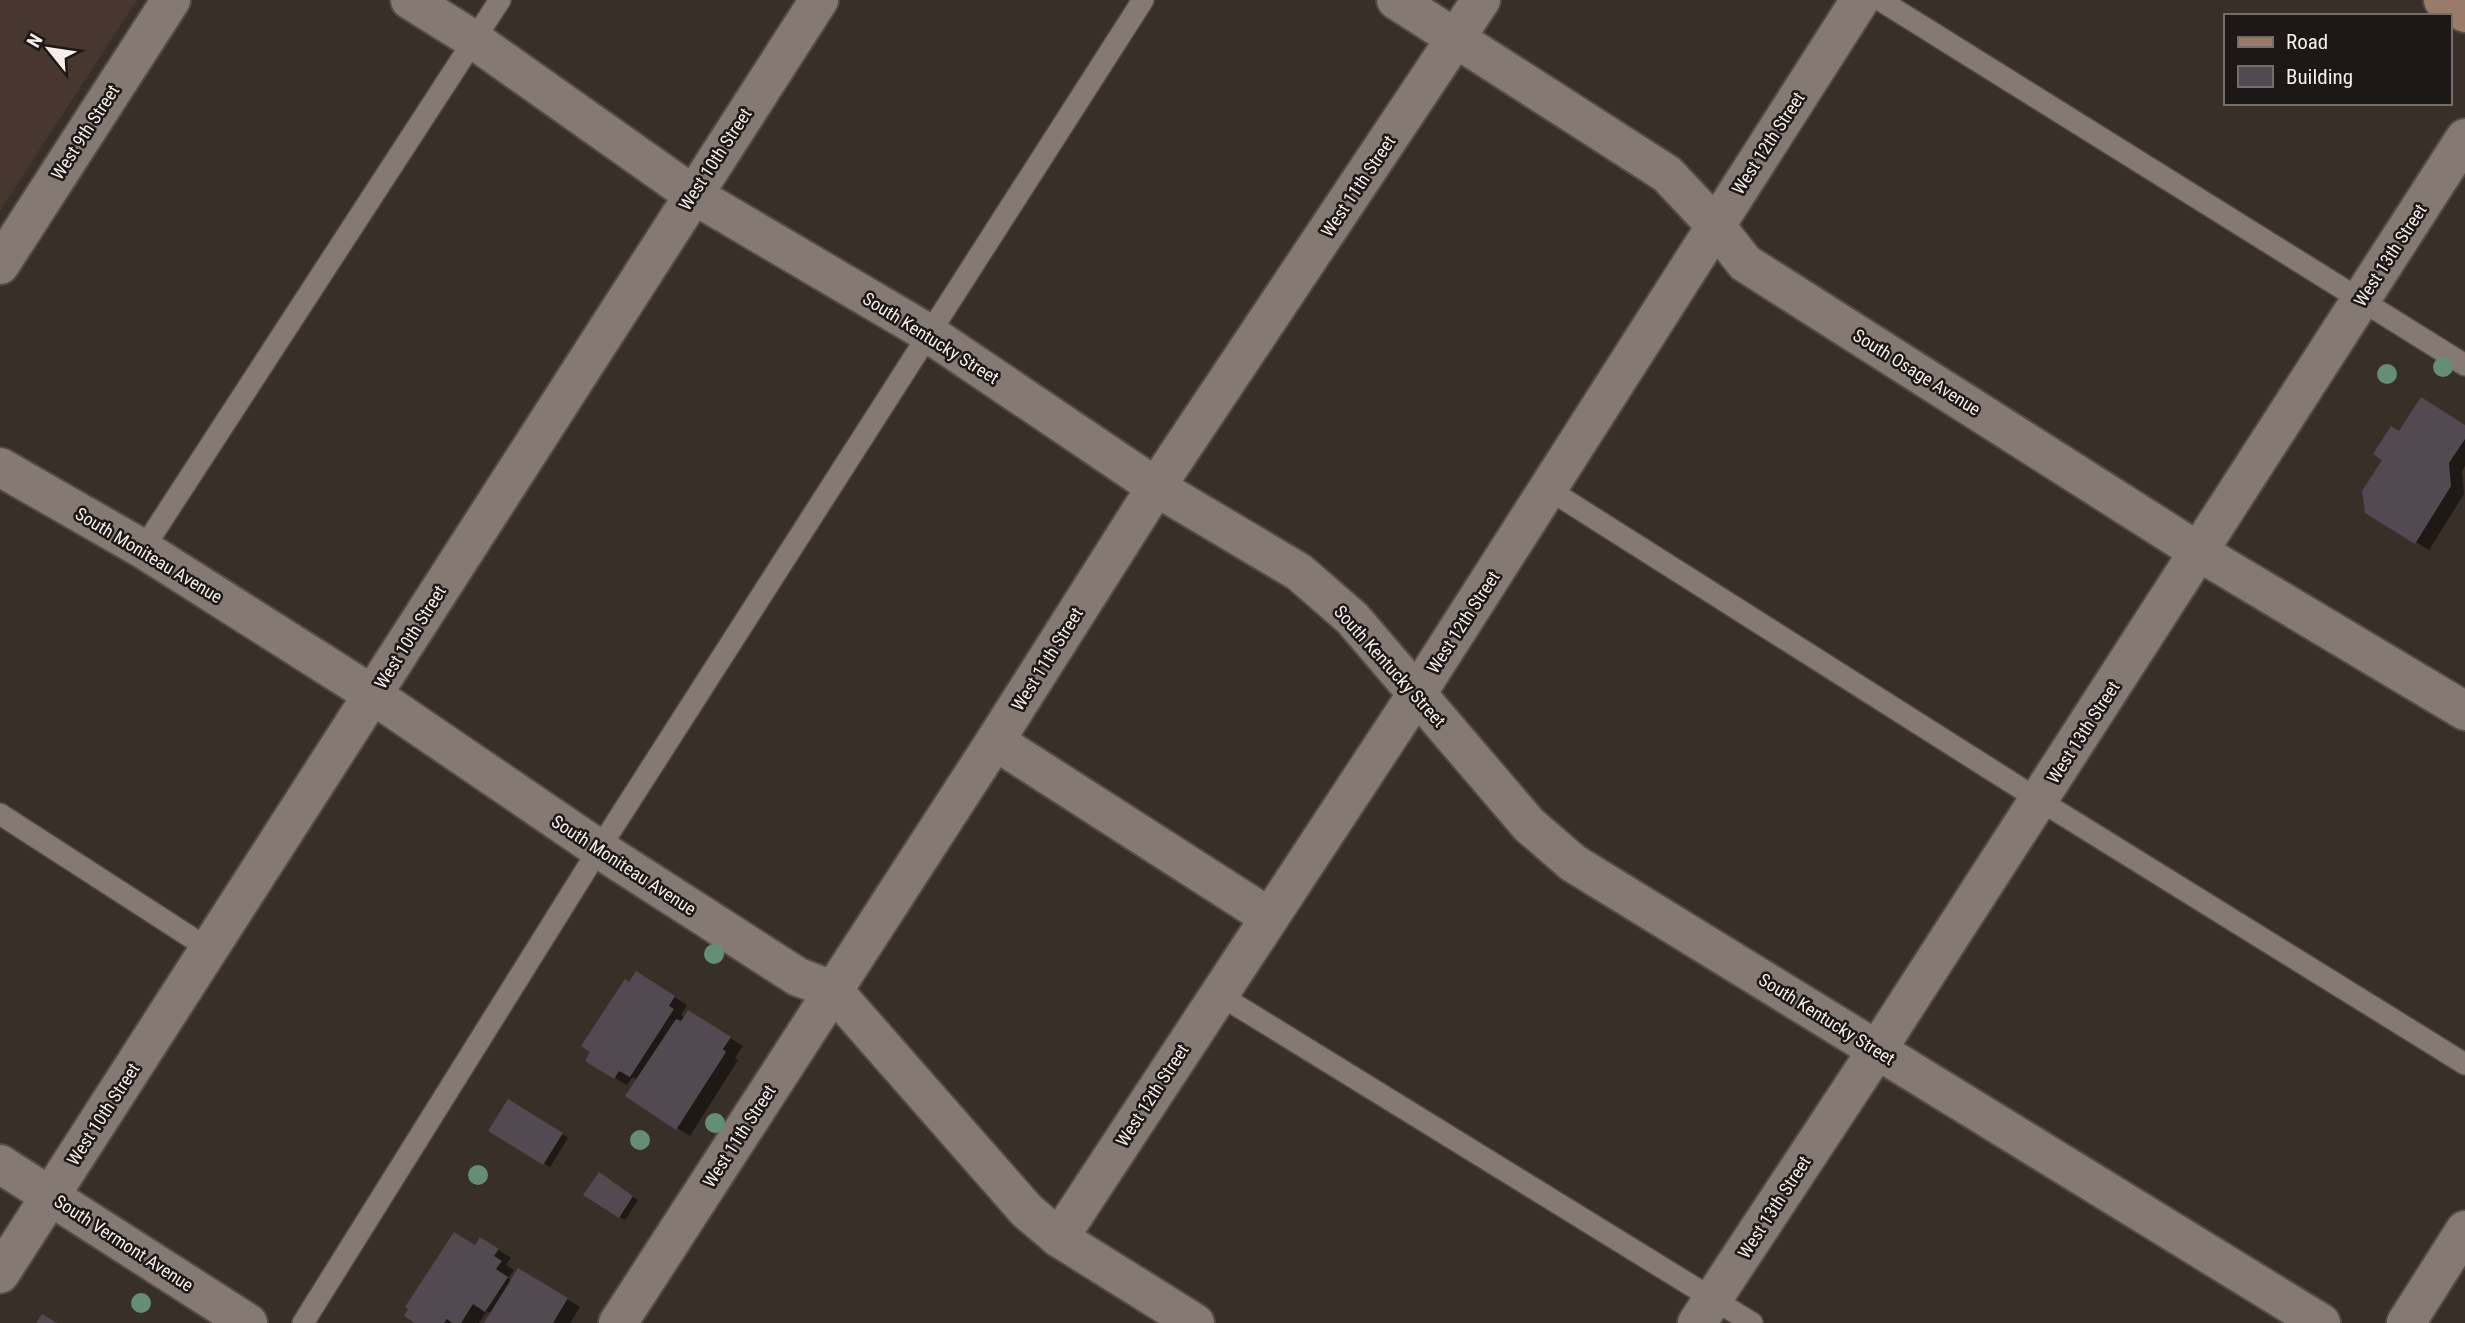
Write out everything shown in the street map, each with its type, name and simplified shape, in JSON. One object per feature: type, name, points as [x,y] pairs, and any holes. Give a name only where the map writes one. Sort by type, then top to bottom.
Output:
[{"type":"main road","points":[[2443,0],[2465,13]]},
{"type":"street","name":"West 9th Street","points":[[0,265],[171,0]]},
{"type":"street","name":"South Kentucky Street","points":[[410,0],[474,40],[692,194],[928,333],[1156,487],[1299,572],[1352,618],[1529,825],[1573,863],[2321,1323]]},
{"type":"street","name":"West 10th Street","points":[[0,1274],[819,0]]},
{"type":"street","name":"South Osage Avenue","points":[[1396,0],[1667,174],[1745,262],[2199,551],[2465,710]]},
{"type":"street","name":"West 11th Street","points":[[618,1323],[1156,487],[1481,0]]},
{"type":"street","name":"West 12th Street","points":[[1059,1238],[1416,695],[1860,0]]},
{"type":"street","name":"West 13th Street","points":[[1705,1311],[2039,800],[2465,138]]},
{"type":"street","name":"South Moniteau Avenue","points":[[0,467],[143,549],[373,695],[599,849],[798,976],[833,990],[1027,1211],[1059,1238],[1195,1323]]},
{"type":"street","points":[[995,741],[1269,917]]},
{"type":"street","name":"South Vermont Avenue","points":[[0,1164],[247,1323]]},
{"type":"street","points":[[2406,1323],[2465,1230]]},
{"type":"lane","points":[[143,549],[500,0]]},
{"type":"lane","points":[[303,1323],[599,849],[1143,0]]},
{"type":"lane","points":[[1880,0],[2465,365]]},
{"type":"lane","points":[[1548,489],[2039,800],[2465,1064]]},
{"type":"lane","points":[[0,814],[209,949]]},
{"type":"lane","points":[[1218,994],[1705,1311],[1752,1323]]},
{"type":"shaded area","points":[[0,0],[137,0],[0,211]]},
{"type":"building","points":[[2421,397],[2465,425],[2465,439],[2449,463],[2451,486],[2415,544],[2365,513],[2362,491],[2382,460],[2373,454],[2391,426],[2399,431]]},
{"type":"building","points":[[636,971],[675,996],[669,1006],[674,1009],[630,1077],[619,1071],[614,1079],[585,1061],[590,1052],[581,1046],[625,979],[629,982]]},
{"type":"building","points":[[688,1010],[731,1037],[723,1049],[726,1052],[676,1130],[625,1096],[676,1019],[681,1021]]},
{"type":"building","points":[[508,1099],[563,1133],[543,1165],[488,1131]]},
{"type":"building","points":[[599,1172],[633,1196],[619,1218],[583,1195]]},
{"type":"building","points":[[454,1232],[475,1245],[480,1237],[499,1249],[494,1256],[502,1261],[496,1269],[508,1277],[485,1312],[473,1304],[461,1323],[452,1323],[447,1319],[444,1323],[415,1323],[404,1316],[408,1309],[405,1307]]},
{"type":"building","points":[[518,1268],[568,1298],[553,1323],[484,1323]]},
{"type":"building","points":[[42,1314],[57,1323],[36,1323]]}]
